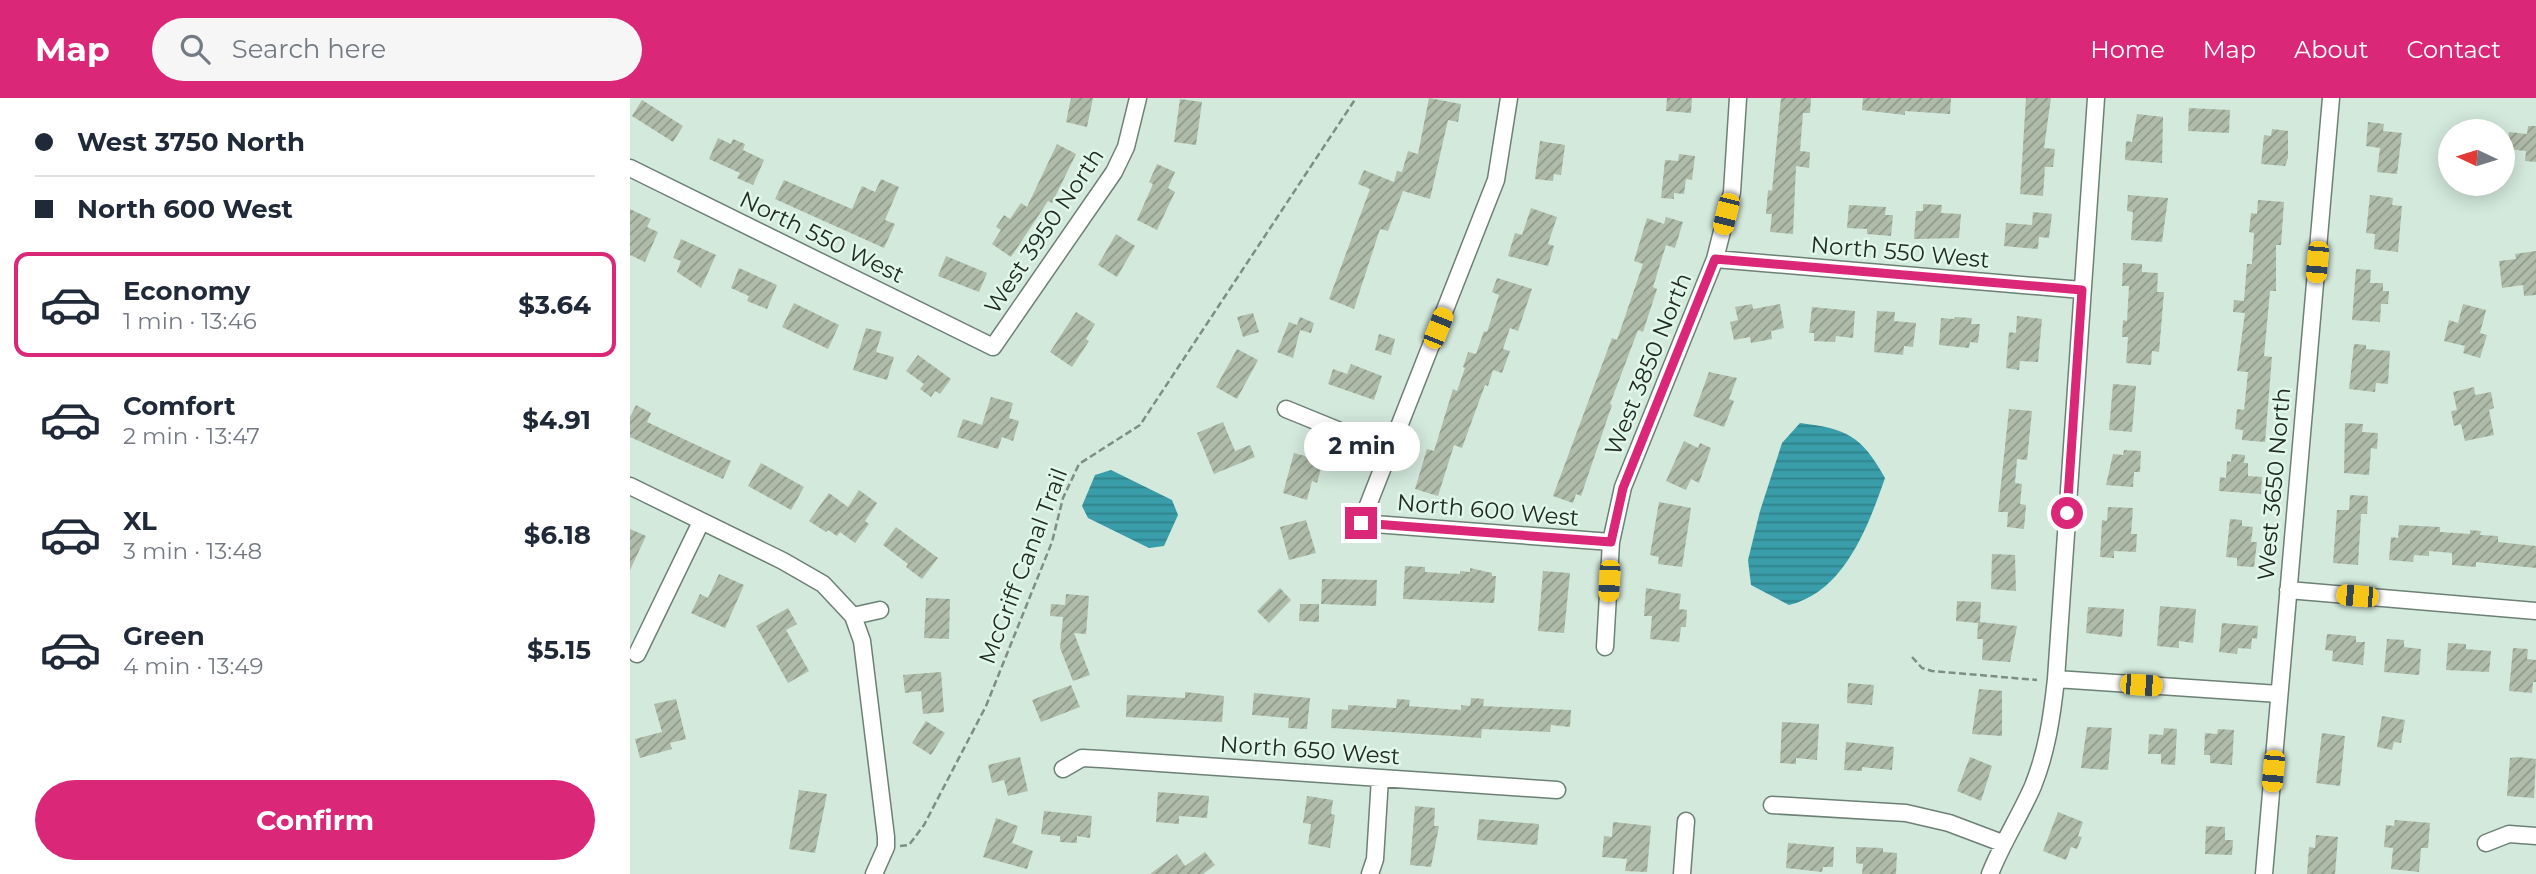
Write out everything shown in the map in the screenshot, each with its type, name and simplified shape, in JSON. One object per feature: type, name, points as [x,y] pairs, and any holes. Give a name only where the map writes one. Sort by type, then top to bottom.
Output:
[{"type":"street","name":"West 3950 North","points":[[993,347],[1114,172],[1126,148],[1138,98]]},
{"type":"street","points":[[1286,409],[1390,451],[1496,180],[1509,98]]},
{"type":"street","name":"West 3850 North","points":[[1605,647],[1611,542],[1623,488],[1715,259],[1732,192],[1738,98]]},
{"type":"street","points":[[1990,874],[2002,843],[2032,787],[2050,734],[2096,98]]},
{"type":"street","name":"West 3650 North","points":[[2264,874],[2331,98]]},
{"type":"street","name":"North 550 West","points":[[630,168],[993,347]]},
{"type":"street","name":"North 550 West","points":[[1715,259],[2082,290]]},
{"type":"street","name":"North 600 West","points":[[1390,451],[1361,523],[1611,542]]},
{"type":"street","points":[[630,486],[783,561],[823,584],[853,616],[862,641],[884,804],[886,847],[874,874]]},
{"type":"street","points":[[636,654],[701,522]]},
{"type":"street","points":[[2288,590],[2536,611]]},
{"type":"street","points":[[853,616],[880,610]]},
{"type":"street","points":[[2056,679],[2279,694]]},
{"type":"street","name":"North 650 West","points":[[1063,769],[1082,758],[1091,758],[1558,790]]},
{"type":"street","points":[[1370,874],[1375,859],[1380,778]]},
{"type":"street","points":[[1772,805],[1906,813],[1949,823],[2002,843]]},
{"type":"street","points":[[1682,874],[1686,821]]},
{"type":"street","points":[[2486,843],[2509,834],[2536,836]]},
{"type":"path","name":"McGriff Canal Trail","points":[[886,847],[909,845],[924,825],[986,706],[1052,542],[1063,498],[1079,464],[1140,425],[1356,98]]},
{"type":"path","points":[[1912,657],[1922,667],[1932,671],[2037,680]]},
{"type":"water","points":[[1800,423],[1830,428],[1851,437],[1868,452],[1885,478],[1862,536],[1839,572],[1825,587],[1808,598],[1789,605],[1751,585],[1748,560],[1760,511],[1782,443]]},
{"type":"water","points":[[1111,470],[1172,500],[1178,515],[1164,546],[1149,548],[1088,518],[1082,506],[1095,475]]},
{"type":"building","points":[[1071,98],[1093,98],[1087,127],[1066,122]]},
{"type":"building","points":[[1429,98],[1461,104],[1458,122],[1448,120],[1430,199],[1403,191],[1388,231],[1380,229],[1354,309],[1329,299],[1370,189],[1358,184],[1364,170],[1394,182],[1397,171],[1402,172],[1408,151],[1418,154]]},
{"type":"building","points":[[1667,98],[1692,98],[1691,113],[1666,111]]},
{"type":"building","points":[[1781,98],[1811,98],[1810,113],[1803,113],[1800,151],[1810,152],[1809,168],[1796,166],[1793,234],[1770,232],[1772,214],[1766,214],[1768,190],[1772,191]]},
{"type":"building","points":[[1863,98],[1951,98],[1950,114],[1905,111],[1905,115],[1862,110]]},
{"type":"building","points":[[2026,98],[2051,98],[2044,148],[2055,149],[2053,167],[2045,167],[2043,196],[2020,194]]},
{"type":"building","points":[[1180,99],[1202,102],[1196,145],[1174,142]]},
{"type":"building","points":[[642,100],[683,126],[673,142],[632,116]]},
{"type":"building","points":[[2189,108],[2230,110],[2229,133],[2188,131]]},
{"type":"building","points":[[2137,114],[2163,117],[2162,163],[2125,160],[2126,141],[2132,142]]},
{"type":"building","points":[[2368,122],[2384,124],[2383,131],[2402,133],[2397,174],[2377,172],[2380,148],[2366,146]]},
{"type":"building","points":[[2528,126],[2536,126],[2536,162],[2525,161],[2526,151],[2515,150],[2515,133],[2527,134]]},
{"type":"building","points":[[2272,129],[2288,131],[2288,158],[2285,166],[2261,164],[2264,135],[2271,136]]},
{"type":"building","points":[[718,138],[731,144],[733,139],[745,144],[743,150],[764,160],[753,185],[737,178],[740,173],[709,159]]},
{"type":"building","points":[[1540,141],[1565,145],[1561,175],[1554,174],[1553,181],[1535,179]]},
{"type":"building","points":[[1057,144],[1076,154],[1052,203],[1048,201],[1011,257],[992,244],[1001,230],[996,227],[1004,215],[1010,219],[1021,203],[1027,207]]},
{"type":"building","points":[[1679,154],[1695,156],[1692,180],[1686,179],[1684,194],[1674,193],[1674,199],[1661,198],[1665,160],[1678,161]]},
{"type":"building","points":[[1157,164],[1175,172],[1168,188],[1175,192],[1157,230],[1137,220],[1153,184],[1149,182]]},
{"type":"building","points":[[881,179],[899,187],[885,220],[895,224],[884,248],[775,199],[784,180],[852,209],[862,186],[875,192]]},
{"type":"building","points":[[2128,195],[2168,198],[2162,242],[2131,240],[2133,212],[2127,211]]},
{"type":"building","points":[[2370,195],[2393,198],[2392,205],[2402,206],[2398,252],[2374,249],[2375,234],[2366,233]]},
{"type":"building","points":[[2258,200],[2284,202],[2281,245],[2276,245],[2276,291],[2270,291],[2264,356],[2272,357],[2265,442],[2242,440],[2243,430],[2235,429],[2237,409],[2244,410],[2248,372],[2237,371],[2245,313],[2233,312],[2234,300],[2244,301],[2247,264],[2252,264],[2254,233],[2249,232],[2251,213],[2257,214]]},
{"type":"building","points":[[1923,204],[1942,205],[1941,213],[1961,214],[1959,238],[1914,239],[1916,211],[1923,211]]},
{"type":"building","points":[[1849,205],[1886,207],[1885,215],[1893,215],[1891,236],[1867,234],[1867,229],[1847,228]]},
{"type":"building","points":[[1531,208],[1557,217],[1548,244],[1554,246],[1548,266],[1508,256],[1515,233],[1522,235]]},
{"type":"building","points":[[630,209],[651,219],[647,227],[658,232],[645,262],[630,255]]},
{"type":"building","points":[[2033,212],[2052,214],[2049,238],[2039,237],[2038,249],[2004,246],[2006,223],[2032,225]]},
{"type":"building","points":[[1666,217],[1683,222],[1675,248],[1666,245],[1653,287],[1657,289],[1643,332],[1638,330],[1610,404],[1612,405],[1581,496],[1576,494],[1573,503],[1553,496],[1612,338],[1617,340],[1643,264],[1634,261],[1647,218],[1664,224]]},
{"type":"building","points":[[1116,234],[1135,246],[1117,277],[1098,265]]},
{"type":"building","points":[[681,239],[716,255],[701,288],[677,272],[681,261],[673,258]]},
{"type":"building","points":[[2536,251],[2536,295],[2524,296],[2523,285],[2502,288],[2499,261],[2516,259],[2515,254]]},
{"type":"building","points":[[946,256],[987,273],[979,292],[938,276]]},
{"type":"building","points":[[2123,263],[2142,264],[2142,272],[2158,273],[2157,292],[2164,292],[2159,352],[2152,351],[2151,365],[2126,363],[2128,337],[2122,337],[2123,320],[2127,321],[2129,286],[2122,286]]},
{"type":"building","points":[[739,268],[777,285],[767,309],[747,301],[749,296],[731,288]]},
{"type":"building","points":[[2356,269],[2371,270],[2370,283],[2383,283],[2383,291],[2389,291],[2388,304],[2381,304],[2380,322],[2352,320]]},
{"type":"building","points":[[1497,278],[1532,289],[1518,331],[1510,328],[1503,349],[1510,351],[1502,373],[1493,370],[1488,386],[1485,385],[1462,448],[1454,445],[1438,496],[1415,489],[1427,449],[1434,451],[1453,389],[1457,391],[1465,368],[1463,367],[1468,352],[1476,354],[1484,331],[1487,332],[1499,295],[1492,292]]},
{"type":"building","points":[[794,303],[839,325],[828,349],[782,327]]},
{"type":"building","points":[[1752,304],[1753,309],[1780,304],[1784,328],[1771,331],[1772,339],[1751,343],[1750,337],[1734,340],[1730,322],[1738,320],[1735,307]]},
{"type":"building","points":[[2463,304],[2486,310],[2480,333],[2487,335],[2480,358],[2463,353],[2465,346],[2444,341],[2449,320],[2458,323]]},
{"type":"building","points":[[1812,307],[1855,311],[1853,338],[1836,336],[1835,342],[1814,341],[1814,333],[1809,333]]},
{"type":"building","points":[[1877,311],[1895,312],[1894,321],[1916,323],[1913,347],[1904,346],[1903,355],[1874,352]]},
{"type":"building","points":[[1076,312],[1095,324],[1086,339],[1089,341],[1072,367],[1050,352]]},
{"type":"building","points":[[1253,313],[1259,332],[1243,337],[1237,317]]},
{"type":"building","points":[[2017,316],[2042,319],[2038,362],[2020,361],[2019,370],[2006,368],[2009,332],[2016,333]]},
{"type":"building","points":[[1300,317],[1314,323],[1311,333],[1300,330],[1293,358],[1277,352],[1289,322],[1297,325]]},
{"type":"building","points":[[1941,318],[1972,318],[1971,324],[1980,324],[1978,343],[1970,342],[1969,348],[1939,345]]},
{"type":"building","points":[[866,328],[882,332],[876,352],[894,357],[887,380],[853,370]]},
{"type":"building","points":[[1379,334],[1395,339],[1391,355],[1375,350]]},
{"type":"building","points":[[2354,344],[2366,345],[2366,349],[2390,351],[2388,384],[2376,383],[2375,392],[2349,389]]},
{"type":"building","points":[[1237,349],[1258,360],[1237,399],[1216,387]]},
{"type":"building","points":[[918,355],[951,379],[940,394],[935,391],[931,397],[920,389],[924,384],[906,371]]},
{"type":"building","points":[[1351,364],[1382,376],[1374,400],[1328,384],[1333,369],[1347,374]]},
{"type":"building","points":[[1709,372],[1737,378],[1729,399],[1734,401],[1724,427],[1693,416]]},
{"type":"building","points":[[2113,384],[2136,386],[2132,432],[2109,430]]},
{"type":"building","points":[[2474,387],[2475,395],[2491,392],[2494,408],[2489,410],[2494,435],[2465,441],[2461,424],[2454,426],[2451,411],[2457,410],[2453,392]]},
{"type":"building","points":[[991,397],[1013,403],[1009,418],[1019,421],[1013,441],[1002,437],[998,449],[957,437],[963,419],[982,425]]},
{"type":"building","points":[[636,405],[651,413],[647,422],[731,461],[723,479],[630,437],[630,417]]},
{"type":"building","points":[[2009,409],[2032,411],[2027,460],[2017,459],[2015,483],[2022,484],[2020,504],[2026,505],[2024,529],[2007,527],[2008,512],[1998,512]]},
{"type":"building","points":[[1223,422],[1235,451],[1250,445],[1255,457],[1214,474],[1197,433]]},
{"type":"building","points":[[2345,423],[2363,424],[2362,432],[2378,433],[2377,449],[2371,448],[2369,475],[2344,473]]},
{"type":"building","points":[[1684,441],[1698,448],[1700,443],[1711,448],[1699,483],[1691,479],[1686,490],[1666,481]]},
{"type":"building","points":[[2124,450],[2141,451],[2140,472],[2134,472],[2133,487],[2106,485],[2113,454],[2123,455]]},
{"type":"building","points":[[1294,453],[1323,461],[1317,483],[1312,481],[1307,500],[1283,493]]},
{"type":"building","points":[[2232,454],[2245,455],[2244,463],[2248,463],[2248,476],[2262,477],[2261,494],[2219,491],[2220,477],[2226,478],[2227,461],[2231,462]]},
{"type":"building","points":[[761,463],[804,487],[791,510],[748,486]]},
{"type":"building","points":[[859,490],[877,503],[865,521],[869,524],[855,543],[840,532],[837,536],[809,521],[829,493],[848,507]]},
{"type":"building","points":[[2350,495],[2368,496],[2367,514],[2361,514],[2358,565],[2333,563],[2337,510],[2349,510]]},
{"type":"building","points":[[1659,502],[1691,508],[1682,567],[1658,564],[1659,557],[1650,555]]},
{"type":"building","points":[[2108,507],[2133,508],[2131,534],[2137,534],[2136,552],[2114,551],[2114,558],[2100,557],[2102,520],[2107,521]]},
{"type":"building","points":[[2230,519],[2242,520],[2242,526],[2253,527],[2251,542],[2257,542],[2254,567],[2237,566],[2237,558],[2226,557]]},
{"type":"building","points":[[1306,520],[1316,553],[1289,560],[1280,527]]},
{"type":"building","points":[[2399,525],[2440,527],[2440,532],[2470,534],[2470,530],[2481,531],[2480,535],[2498,536],[2498,542],[2536,546],[2536,568],[2476,562],[2476,567],[2452,565],[2452,553],[2429,551],[2429,556],[2414,555],[2413,562],[2389,560],[2391,537],[2398,538]]},
{"type":"building","points":[[896,527],[938,558],[922,579],[906,567],[908,564],[883,545]]},
{"type":"building","points":[[630,529],[646,536],[630,570]]},
{"type":"building","points":[[1992,554],[2015,555],[2016,591],[1991,589]]},
{"type":"building","points":[[1405,566],[1425,567],[1425,572],[1460,574],[1460,571],[1470,572],[1470,568],[1492,573],[1492,576],[1496,576],[1494,603],[1403,599]]},
{"type":"building","points":[[1543,571],[1570,573],[1564,633],[1538,631]]},
{"type":"building","points":[[719,574],[744,585],[725,628],[691,613],[700,594],[708,598]]},
{"type":"building","points":[[1322,579],[1377,580],[1376,606],[1321,604]]},
{"type":"building","points":[[1280,588],[1291,600],[1269,623],[1257,611]]},
{"type":"building","points":[[1646,588],[1681,594],[1679,609],[1687,610],[1686,627],[1681,627],[1679,642],[1650,639],[1652,616],[1644,616]]},
{"type":"building","points":[[1066,594],[1089,596],[1086,634],[1074,633],[1090,675],[1073,681],[1060,648],[1063,617],[1050,616],[1051,604],[1065,605]]},
{"type":"building","points":[[926,598],[950,599],[949,639],[924,638]]},
{"type":"building","points":[[1957,601],[1981,602],[1980,622],[2017,626],[2010,662],[1982,660],[1983,639],[1977,639],[1978,623],[1956,621]]},
{"type":"building","points":[[1300,604],[1319,604],[1319,622],[1299,621]]},
{"type":"building","points":[[2160,606],[2196,609],[2193,643],[2179,641],[2179,648],[2157,646]]},
{"type":"building","points":[[2088,607],[2124,609],[2122,637],[2086,633]]},
{"type":"building","points":[[788,608],[797,624],[786,630],[809,671],[788,683],[756,626]]},
{"type":"building","points":[[2222,623],[2258,626],[2257,639],[2252,638],[2251,649],[2238,648],[2237,654],[2219,652]]},
{"type":"building","points":[[2327,634],[2356,636],[2356,642],[2365,642],[2363,665],[2332,661],[2333,651],[2325,650]]},
{"type":"building","points":[[2387,639],[2404,640],[2404,647],[2421,649],[2419,675],[2384,672]]},
{"type":"building","points":[[2448,643],[2466,644],[2466,649],[2491,651],[2489,672],[2446,670]]},
{"type":"building","points":[[2513,648],[2528,649],[2527,659],[2536,660],[2536,682],[2533,682],[2532,693],[2509,691]]},
{"type":"building","points":[[941,672],[944,712],[923,714],[921,691],[905,693],[903,675]]},
{"type":"building","points":[[1848,683],[1874,685],[1872,705],[1847,703]]},
{"type":"building","points":[[1071,685],[1080,707],[1041,722],[1032,700]]},
{"type":"building","points":[[1979,689],[2002,691],[2002,736],[1972,734]]},
{"type":"building","points":[[1185,692],[1224,696],[1222,722],[1126,717],[1127,695],[1185,698]]},
{"type":"building","points":[[1254,693],[1310,698],[1307,729],[1288,728],[1289,718],[1252,715]]},
{"type":"building","points":[[1471,698],[1484,699],[1483,706],[1571,710],[1570,727],[1551,725],[1550,732],[1482,729],[1481,738],[1331,728],[1332,709],[1348,710],[1348,705],[1396,708],[1397,699],[1410,700],[1409,706],[1461,710],[1461,705],[1470,706]]},
{"type":"building","points":[[676,699],[686,739],[670,743],[672,749],[640,758],[635,739],[662,732],[654,704]]},
{"type":"building","points":[[2382,716],[2405,720],[2401,743],[2394,742],[2392,750],[2377,747]]},
{"type":"building","points":[[926,721],[945,733],[931,755],[912,743]]},
{"type":"building","points":[[1782,722],[1819,724],[1817,760],[1796,758],[1796,764],[1780,763]]},
{"type":"building","points":[[2087,727],[2112,728],[2108,770],[2081,768]]},
{"type":"building","points":[[2164,728],[2177,729],[2175,765],[2161,764],[2161,754],[2148,754],[2149,734],[2163,735]]},
{"type":"building","points":[[2218,729],[2234,730],[2232,765],[2210,763],[2210,755],[2204,755],[2205,733],[2217,734]]},
{"type":"building","points":[[2322,733],[2345,736],[2340,786],[2316,783]]},
{"type":"building","points":[[1846,742],[1894,747],[1892,770],[1862,767],[1862,771],[1844,770]]},
{"type":"building","points":[[1020,757],[1028,791],[1008,796],[1004,780],[992,783],[988,765]]},
{"type":"building","points":[[1970,757],[1992,766],[1981,801],[1957,791]]},
{"type":"building","points":[[2510,758],[2536,759],[2534,798],[2507,796]]},
{"type":"building","points":[[799,790],[827,794],[815,853],[789,849]]},
{"type":"building","points":[[1158,792],[1209,796],[1207,818],[1179,816],[1179,824],[1156,822]]},
{"type":"building","points":[[1307,796],[1333,800],[1331,814],[1335,815],[1330,848],[1308,844],[1311,824],[1303,823]]},
{"type":"building","points":[[1415,806],[1435,808],[1434,826],[1439,826],[1431,867],[1410,865]]},
{"type":"building","points":[[1044,811],[1092,816],[1090,838],[1077,836],[1077,843],[1060,842],[1060,836],[1041,834]]},
{"type":"building","points":[[2058,812],[2083,822],[2078,836],[2082,837],[2077,849],[2071,847],[2066,860],[2043,851]]},
{"type":"building","points":[[996,818],[1018,826],[1012,843],[1033,851],[1027,869],[983,857]]},
{"type":"building","points":[[1479,819],[1539,824],[1537,845],[1477,840]]},
{"type":"building","points":[[2395,820],[2430,823],[2428,848],[2421,848],[2419,872],[2391,869],[2393,848],[2384,847],[2386,825],[2394,826]]},
{"type":"building","points":[[1613,822],[1651,826],[1647,872],[1625,871],[1627,859],[1602,857],[1604,836],[1612,837]]},
{"type":"building","points":[[2206,826],[2225,827],[2225,840],[2233,840],[2232,855],[2205,854]]},
{"type":"building","points":[[2316,835],[2338,837],[2335,874],[2307,874],[2309,847],[2315,848]]},
{"type":"building","points":[[1788,843],[1834,847],[1833,867],[1823,867],[1822,872],[1786,868]]},
{"type":"building","points":[[1856,847],[1883,848],[1883,852],[1897,853],[1896,874],[1862,874],[1863,864],[1856,863]]},
{"type":"building","points":[[1205,852],[1215,865],[1203,874],[1150,874],[1177,854],[1185,866]]},
{"type":"route","points":[[1361,523],[1611,542],[1623,488],[1715,259],[2082,290],[2067,513]]}]
